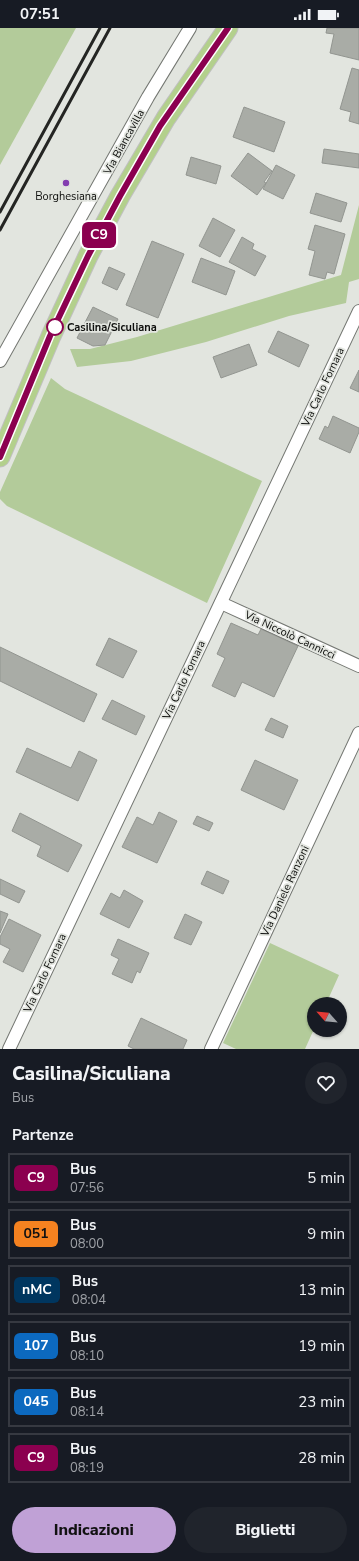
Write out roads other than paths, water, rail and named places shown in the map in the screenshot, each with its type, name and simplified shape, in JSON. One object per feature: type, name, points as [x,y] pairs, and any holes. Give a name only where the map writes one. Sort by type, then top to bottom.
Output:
[{"type":"main road","points":[[0,457],[50,336],[88,256],[160,126],[228,28]]},
{"type":"street","name":"Via Biancavilla","points":[[0,361],[156,84],[190,28]]},
{"type":"street","name":"Via Carlo Fornara","points":[[9,1049],[359,311]]},
{"type":"street","name":"Via Niccolò Cannicci","points":[[221,603],[359,666]]},
{"type":"street","name":"Via Daniele Ranzoni","points":[[211,1049],[359,733]]},
{"type":"railway","points":[[0,212],[100,28]]},
{"type":"railway","points":[[0,230],[110,28]]},
{"type":"place","name":"Borghesiana","points":[[66,183]]},
{"type":"place","name":"Casilina/Siculiana","points":[[55,327]]}]
